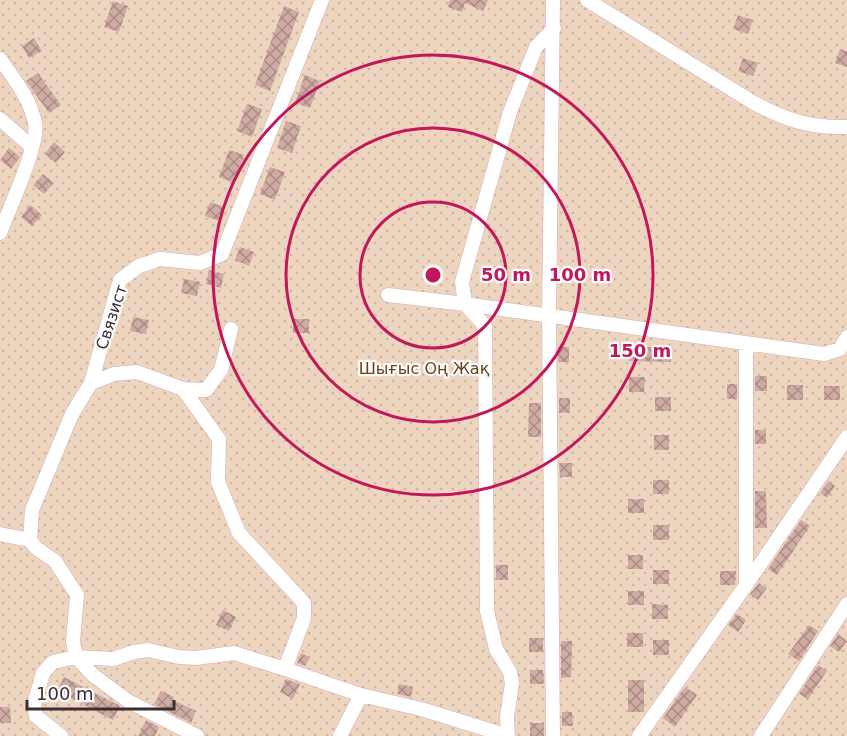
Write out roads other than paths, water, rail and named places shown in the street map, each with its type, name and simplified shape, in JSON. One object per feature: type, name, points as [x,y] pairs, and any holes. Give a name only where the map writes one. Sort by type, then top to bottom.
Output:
[{"type":"street","name":"Связист","points":[[30,540],[32,510],[72,414],[91,383],[120,280],[139,266],[160,259],[200,263],[222,254],[322,0]]},
{"type":"street","points":[[553,0],[549,316],[553,736]]},
{"type":"street","points":[[587,0],[782,118],[813,126],[847,127]]},
{"type":"street","points":[[61,736],[36,716],[34,704],[43,673],[53,662],[76,657],[113,659],[148,650],[188,657],[234,653],[361,695],[421,709],[508,736],[507,717],[512,683],[510,672],[496,649],[487,611],[485,326],[465,304],[462,282],[510,112],[536,47],[554,28]]},
{"type":"street","points":[[0,59],[25,94],[36,126],[32,147],[0,233]]},
{"type":"street","points":[[0,119],[32,147]]},
{"type":"street","points":[[388,295],[824,354],[840,349],[847,337]]},
{"type":"street","points":[[91,383],[114,374],[137,372],[183,389],[206,390],[221,370],[231,329]]},
{"type":"street","points":[[746,344],[746,585]]},
{"type":"street","points":[[183,389],[219,439],[218,482],[239,533],[304,603],[304,618],[285,669]]},
{"type":"street","points":[[639,736],[847,437]]},
{"type":"street","points":[[0,534],[30,540],[36,548],[55,561],[77,595],[73,641],[76,657],[93,675],[128,701],[197,736]]},
{"type":"street","points":[[761,736],[847,604]]},
{"type":"street","points":[[340,736],[361,695]]},
{"type":"park label","name":"Шығыс Оң Жақ","points":[[424,368]]}]
